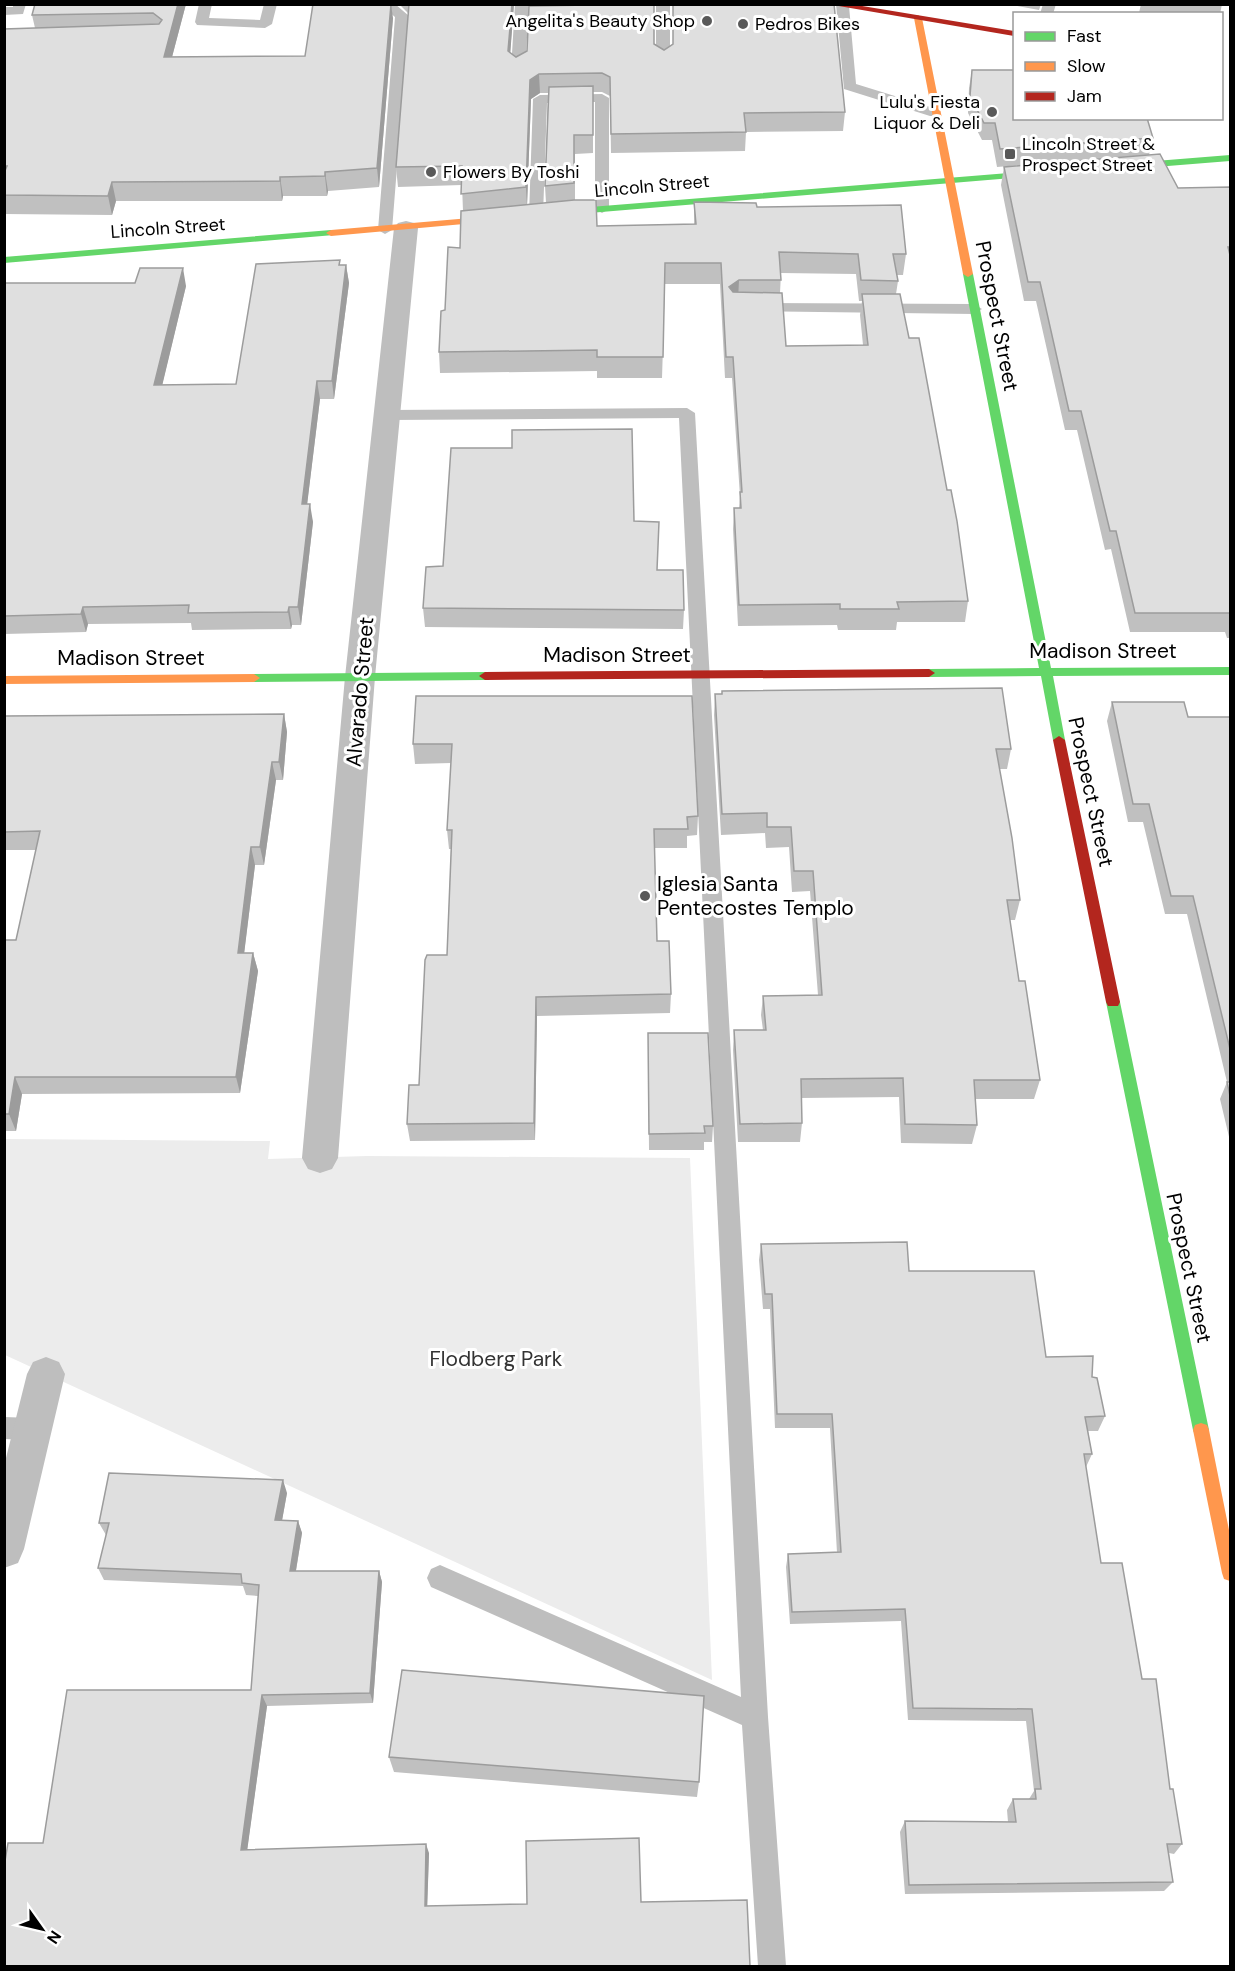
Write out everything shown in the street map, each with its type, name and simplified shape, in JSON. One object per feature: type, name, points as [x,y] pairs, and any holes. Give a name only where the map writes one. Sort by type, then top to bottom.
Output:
[{"type":"street","points":[[836,5],[1013,34]]},
{"type":"street","name":"Prospect Street","points":[[918,18],[1045,672],[1230,1574]]},
{"type":"street","points":[[1100,168],[1230,158]]},
{"type":"street","name":"Lincoln Street","points":[[4,260],[1065,171]]},
{"type":"street","name":"Alvarado Street","points":[[320,1158],[360,677],[387,415],[395,229]]},
{"type":"street","name":"Madison Street","points":[[4,680],[1230,671]]},
{"type":"street","points":[[4,1549],[19,1429],[46,1374]]},
{"type":"lane","points":[[4,11],[18,11],[20,4]]},
{"type":"lane","points":[[206,4],[202,22],[265,24],[271,4]]},
{"type":"lane","points":[[386,4],[402,16],[395,229]]},
{"type":"lane","points":[[518,70],[522,4]]},
{"type":"lane","points":[[663,4],[663,63]]},
{"type":"lane","points":[[836,5],[849,86],[935,113]]},
{"type":"lane","points":[[537,215],[540,99],[602,98],[602,209]]},
{"type":"lane","points":[[738,308],[974,309]]},
{"type":"lane","points":[[387,415],[687,413],[755,1717],[772,1966]]},
{"type":"lane","points":[[440,1578],[755,1717]]},
{"type":"green space","name":"Flodberg Park","points":[[5,1139],[270,1141],[268,1159],[367,1156],[690,1158],[712,1680],[5,1355]]},
{"type":"building","points":[[35,4],[178,4],[164,57],[305,56],[313,4],[391,4],[377,168],[325,172],[325,176],[280,177],[280,181],[112,182],[108,196],[4,195],[4,173],[7,166],[4,166],[4,29],[159,24],[162,20],[153,13],[32,15]]},
{"type":"building","points":[[409,4],[512,4],[508,51],[516,57],[527,51],[529,6],[654,4],[654,44],[664,50],[673,44],[673,4],[834,4],[845,112],[744,113],[746,132],[611,134],[610,77],[602,73],[539,74],[530,80],[526,187],[461,194],[462,166],[396,167]]},
{"type":"building","points":[[972,70],[1013,70],[1013,120],[1148,120],[1153,138],[1000,149],[995,123],[984,123],[970,96]]},
{"type":"building","points":[[593,86],[593,135],[574,135],[574,183],[545,186],[549,87]]},
{"type":"building","points":[[1160,154],[1178,188],[1230,187],[1230,247],[1228,247],[1230,255],[1230,613],[1135,613],[1116,531],[1110,531],[1081,411],[1069,411],[1040,282],[1028,282],[1004,167]]},
{"type":"building","points":[[596,200],[597,226],[696,224],[694,202],[756,203],[757,207],[901,205],[906,254],[893,254],[898,281],[861,280],[858,254],[779,252],[781,280],[739,280],[729,287],[733,292],[782,293],[786,346],[868,345],[862,294],[900,294],[909,338],[919,338],[947,490],[951,490],[957,521],[968,601],[897,602],[899,609],[840,609],[840,604],[739,605],[734,508],[741,508],[740,492],[742,492],[733,357],[726,357],[721,263],[665,263],[663,357],[597,357],[597,350],[439,352],[441,311],[445,310],[448,247],[460,248],[461,211]]},
{"type":"building","points":[[340,260],[339,265],[346,265],[332,381],[317,381],[302,504],[310,504],[298,607],[289,607],[288,612],[188,613],[189,605],[83,607],[81,614],[4,616],[4,283],[135,283],[140,268],[183,268],[154,385],[236,384],[256,264]]},
{"type":"building","points":[[632,429],[634,521],[659,522],[657,570],[683,570],[684,610],[423,608],[426,567],[443,566],[451,448],[512,448],[512,430]]},
{"type":"building","points":[[1002,688],[1011,749],[996,749],[1012,838],[1020,900],[1007,900],[1019,981],[1025,981],[1040,1080],[974,1080],[977,1125],[905,1124],[903,1078],[801,1079],[802,1123],[740,1124],[734,1030],[766,1030],[763,996],[822,995],[813,871],[794,871],[791,827],[767,827],[767,813],[722,814],[715,694],[722,694],[722,691]]},
{"type":"building","points":[[416,696],[692,696],[698,816],[687,817],[688,829],[654,829],[657,941],[669,941],[671,994],[536,997],[534,1123],[407,1124],[409,1085],[419,1085],[425,960],[427,955],[447,955],[452,830],[447,830],[452,744],[413,744]]},
{"type":"building","points":[[1112,702],[1184,702],[1188,717],[1230,717],[1230,1049],[1193,896],[1171,896],[1149,804],[1133,804]]},
{"type":"building","points":[[284,714],[279,762],[272,762],[260,847],[251,847],[238,953],[253,953],[236,1077],[15,1077],[9,1114],[4,1114],[4,940],[16,940],[40,831],[4,832],[4,716]]},
{"type":"building","points":[[648,1033],[708,1033],[713,1126],[704,1126],[705,1133],[649,1134]]},
{"type":"building","points":[[907,1242],[909,1271],[1034,1271],[1046,1357],[1093,1356],[1092,1377],[1097,1378],[1105,1416],[1085,1417],[1092,1454],[1084,1454],[1101,1563],[1122,1563],[1142,1679],[1156,1679],[1170,1789],[1173,1789],[1182,1844],[1167,1844],[1173,1882],[909,1885],[905,1821],[1016,1822],[1013,1799],[1036,1799],[1035,1789],[1041,1789],[1032,1709],[913,1708],[905,1609],[792,1612],[788,1554],[841,1552],[832,1414],[777,1414],[772,1294],[765,1294],[761,1244]]},
{"type":"building","points":[[109,1473],[283,1480],[275,1520],[298,1521],[290,1571],[379,1571],[370,1693],[262,1695],[241,1850],[426,1844],[425,1906],[527,1904],[526,1841],[639,1838],[641,1902],[747,1900],[750,1966],[4,1966],[4,1867],[8,1843],[43,1843],[67,1690],[251,1690],[259,1585],[242,1583],[241,1574],[98,1568],[109,1523],[99,1523]]},
{"type":"building","points":[[402,1670],[704,1696],[699,1782],[389,1757]]},
{"type":"traffic: fast","points":[[1118,167],[1230,158]]},
{"type":"traffic: fast","points":[[553,213],[1046,173]]},
{"type":"traffic: fast","points":[[4,260],[331,233]]},
{"type":"traffic: fast","points":[[968,274],[1059,740]]},
{"type":"traffic: fast","points":[[929,673],[1230,671]]},
{"type":"traffic: fast","points":[[254,678],[485,676]]},
{"type":"traffic: fast","points":[[1113,1002],[1201,1430]]},
{"type":"traffic: slow","points":[[918,18],[968,274]]},
{"type":"traffic: slow","points":[[1223,68],[1230,69]]},
{"type":"traffic: slow","points":[[331,233],[505,218]]},
{"type":"traffic: slow","points":[[4,680],[254,678]]},
{"type":"traffic: slow","points":[[1201,1430],[1230,1573]]},
{"type":"traffic: jam","points":[[831,4],[1013,34]]},
{"type":"traffic: jam","points":[[485,676],[929,673]]},
{"type":"traffic: jam","points":[[1059,740],[1113,1002]]},
{"type":"place","name":"Angelita's Beauty Shop","points":[[707,21]]},
{"type":"place","name":"Pedros Bikes","points":[[743,24]]},
{"type":"place","name":"Lulu's Fiesta Liquor & Deli","points":[[992,112]]},
{"type":"place","name":"Lincoln Street & Prospect Street","points":[[1010,154]]},
{"type":"place","name":"Flowers By Toshi","points":[[431,172]]},
{"type":"place","name":"Iglesia Santa Pentecostes Templo","points":[[645,896]]}]
